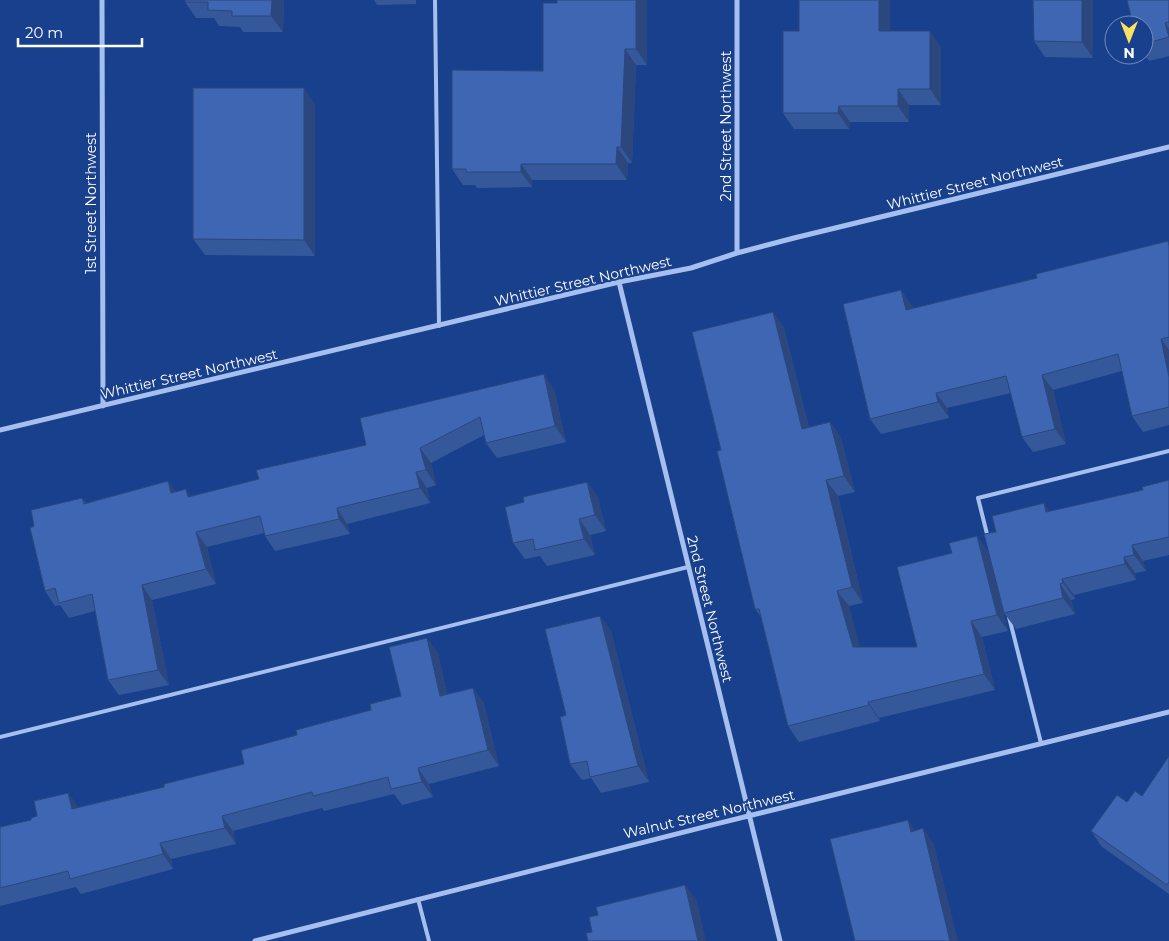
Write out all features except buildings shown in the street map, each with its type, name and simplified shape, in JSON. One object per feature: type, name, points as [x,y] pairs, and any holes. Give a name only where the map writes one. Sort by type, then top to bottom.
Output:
[{"type":"street","name":"1st Street Northwest","points":[[102,0],[103,406]]},
{"type":"street","name":"2nd Street Northwest","points":[[737,0],[738,253]]},
{"type":"street","name":"Whittier Street Northwest","points":[[0,430],[619,282],[691,268],[738,253],[1169,147]]},
{"type":"street","name":"2nd Street Northwest","points":[[619,282],[780,941]]},
{"type":"street","name":"Walnut Street Northwest","points":[[255,941],[1169,712]]},
{"type":"lane","points":[[436,0],[439,326]]},
{"type":"lane","points":[[990,545],[978,498],[1169,452]]},
{"type":"lane","points":[[0,737],[688,567]]},
{"type":"lane","points":[[1007,612],[1041,743]]},
{"type":"lane","points":[[418,899],[429,941]]}]
